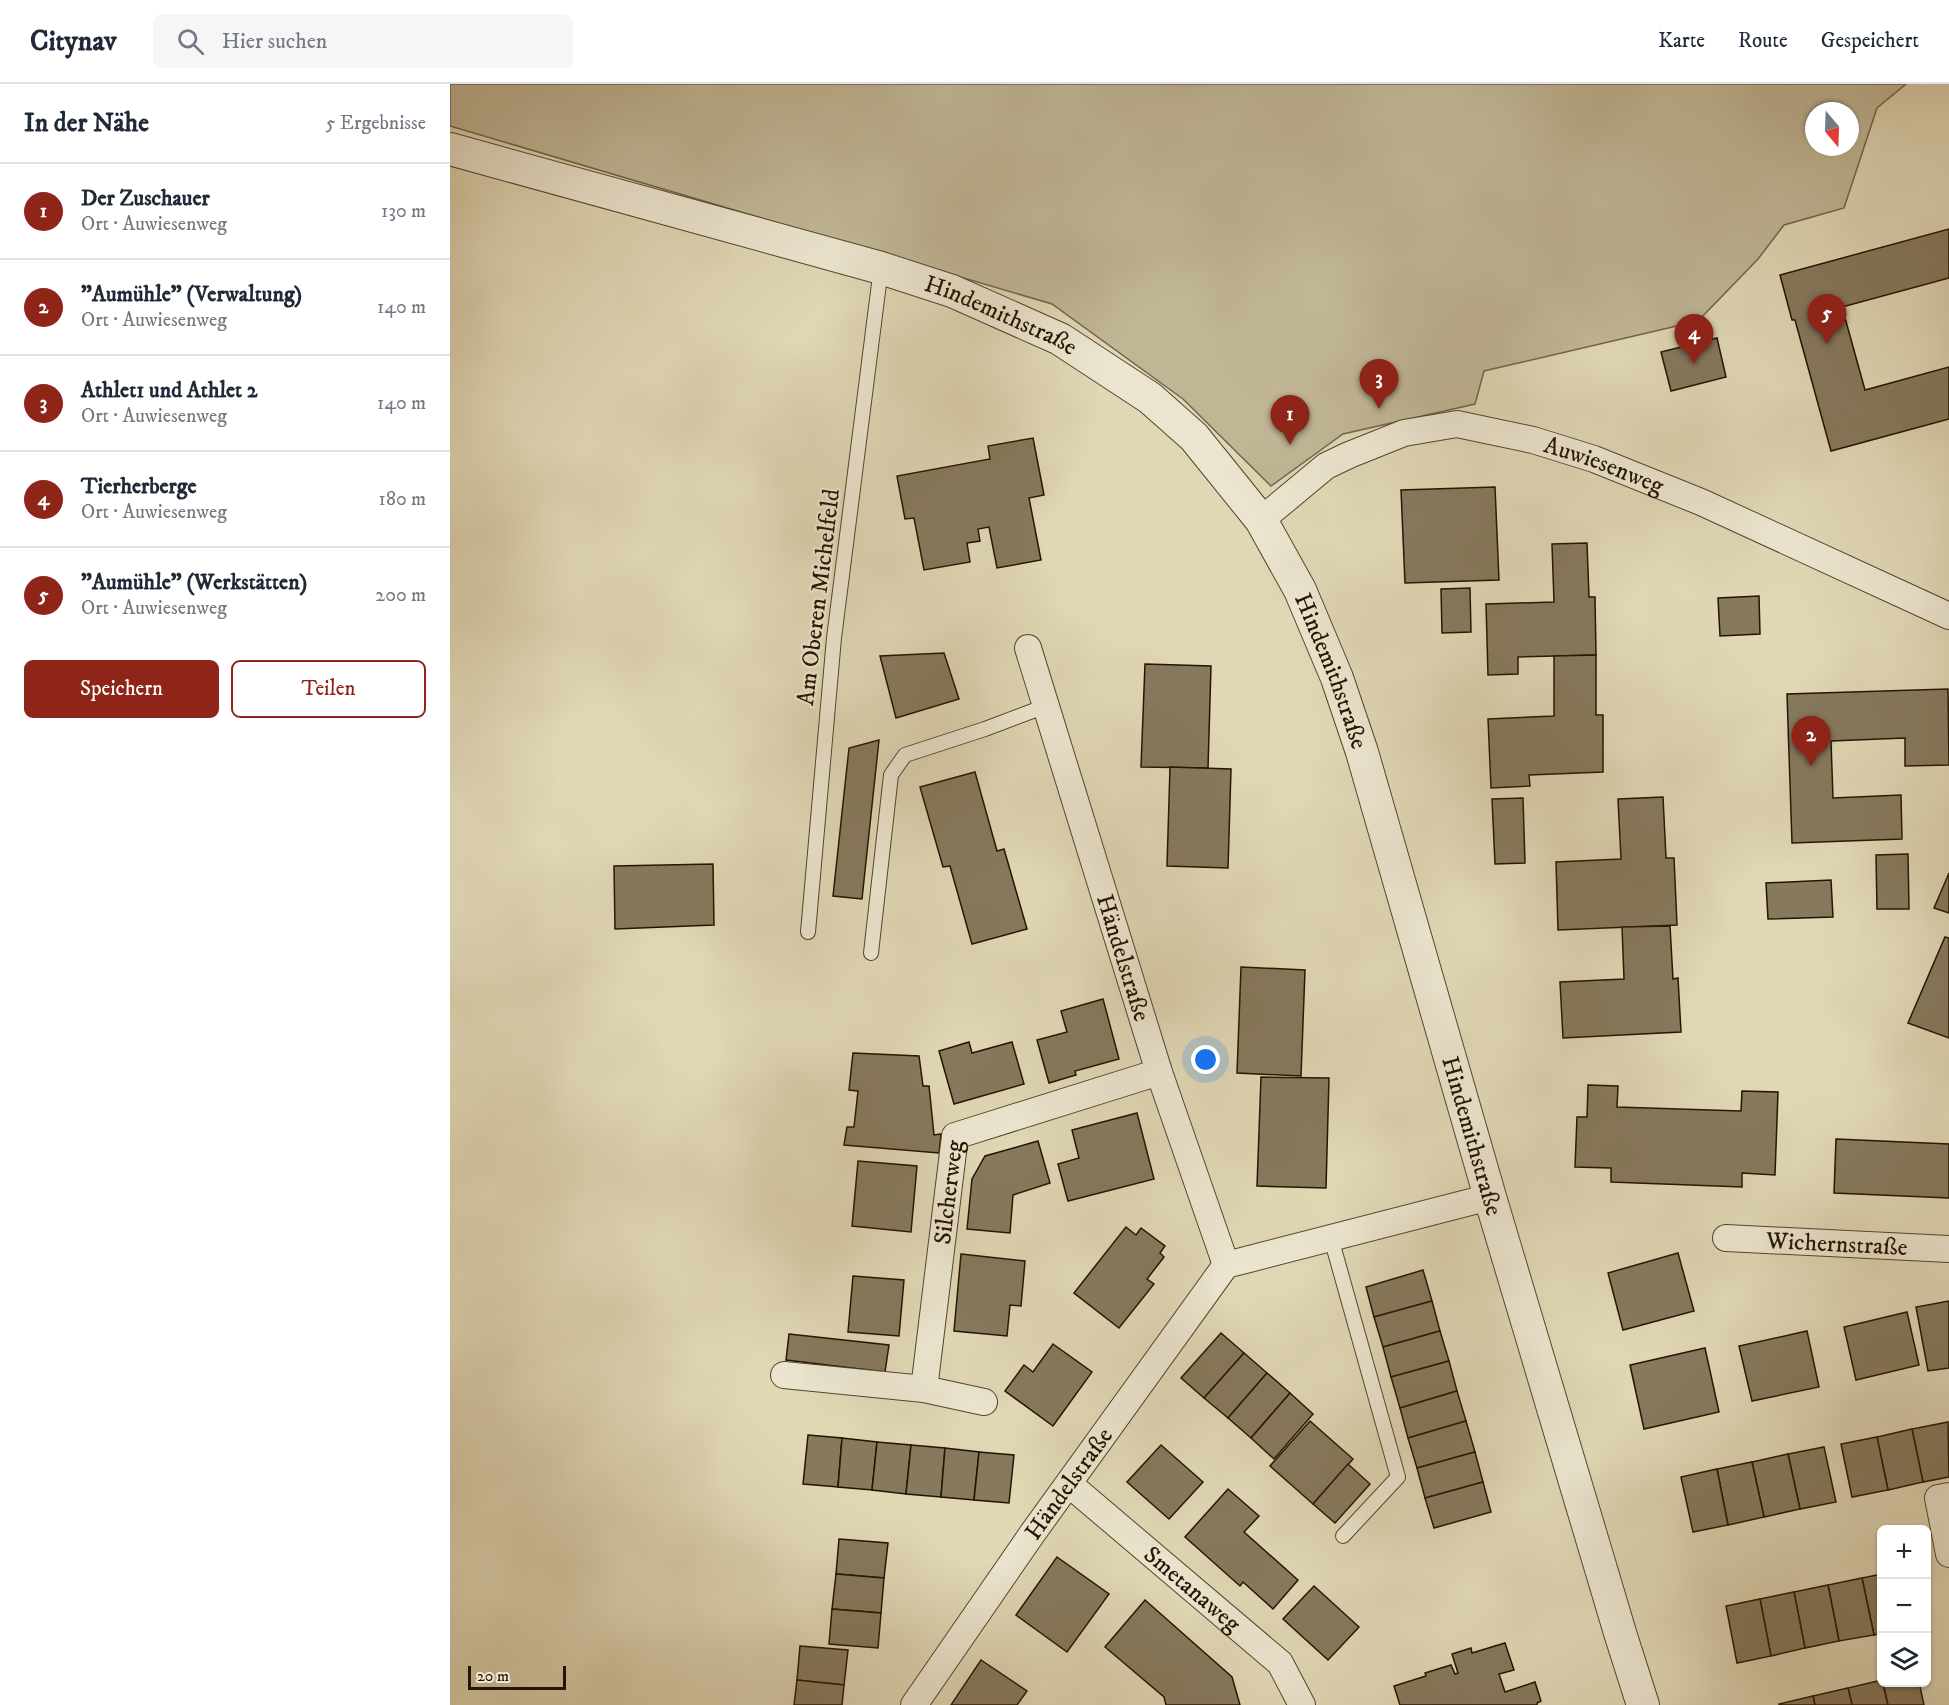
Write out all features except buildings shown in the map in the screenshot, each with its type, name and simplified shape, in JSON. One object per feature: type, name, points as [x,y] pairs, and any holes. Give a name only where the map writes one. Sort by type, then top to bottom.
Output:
[{"type":"street","name":"Hindemithstraße","points":[[450,149],[881,268],[952,291],[1060,339],[1150,398],[1194,437],[1261,520],[1300,590],[1337,678],[1362,752],[1490,1197],[1643,1705]]},
{"type":"street","name":"Auwiesenweg","points":[[1261,520],[1326,466],[1349,454],[1404,433],[1457,424],[1533,440],[1594,459],[1701,502],[1949,616]]},
{"type":"street","name":"Händelstraße","points":[[914,1705],[1032,1534],[1226,1265],[1159,1072],[1028,648]]},
{"type":"street","name":"Silcherweg","points":[[924,1389],[955,1136],[1159,1072]]},
{"type":"street","points":[[1226,1265],[1490,1197]]},
{"type":"street","name":"Wichernstraße","points":[[1726,1238],[1949,1249]]},
{"type":"street","points":[[784,1375],[924,1389],[984,1402]]},
{"type":"street","name":"Smetanaweg","points":[[1069,1484],[1280,1663],[1302,1705]]},
{"type":"street","points":[[1949,1496],[1938,1498],[1949,1554]]},
{"type":"lane","name":"Am Oberen Michelfeld","points":[[808,932],[834,638],[881,268]]},
{"type":"lane","points":[[871,953],[891,775],[905,755],[986,729],[1046,706]]},
{"type":"lane","points":[[1330,1238],[1398,1477],[1343,1536]]},
{"type":"shaded area","points":[[450,84],[1906,84],[1877,108],[1844,208],[1784,225],[1758,259],[1698,321],[1484,371],[1475,404],[1343,434],[1271,486],[1183,399],[1052,304],[450,126]]},
{"type":"place","name":"\"Aumühle\" (Werkstätten)","points":[[1827,344]]},
{"type":"place","name":"Tierherberge","points":[[1694,364]]},
{"type":"place","name":"Athlet1 und Athlet 2","points":[[1379,409]]},
{"type":"place","name":"Der Zuschauer","points":[[1290,445]]},
{"type":"place","name":"\"Aumühle\" (Verwaltung)","points":[[1811,766]]}]
